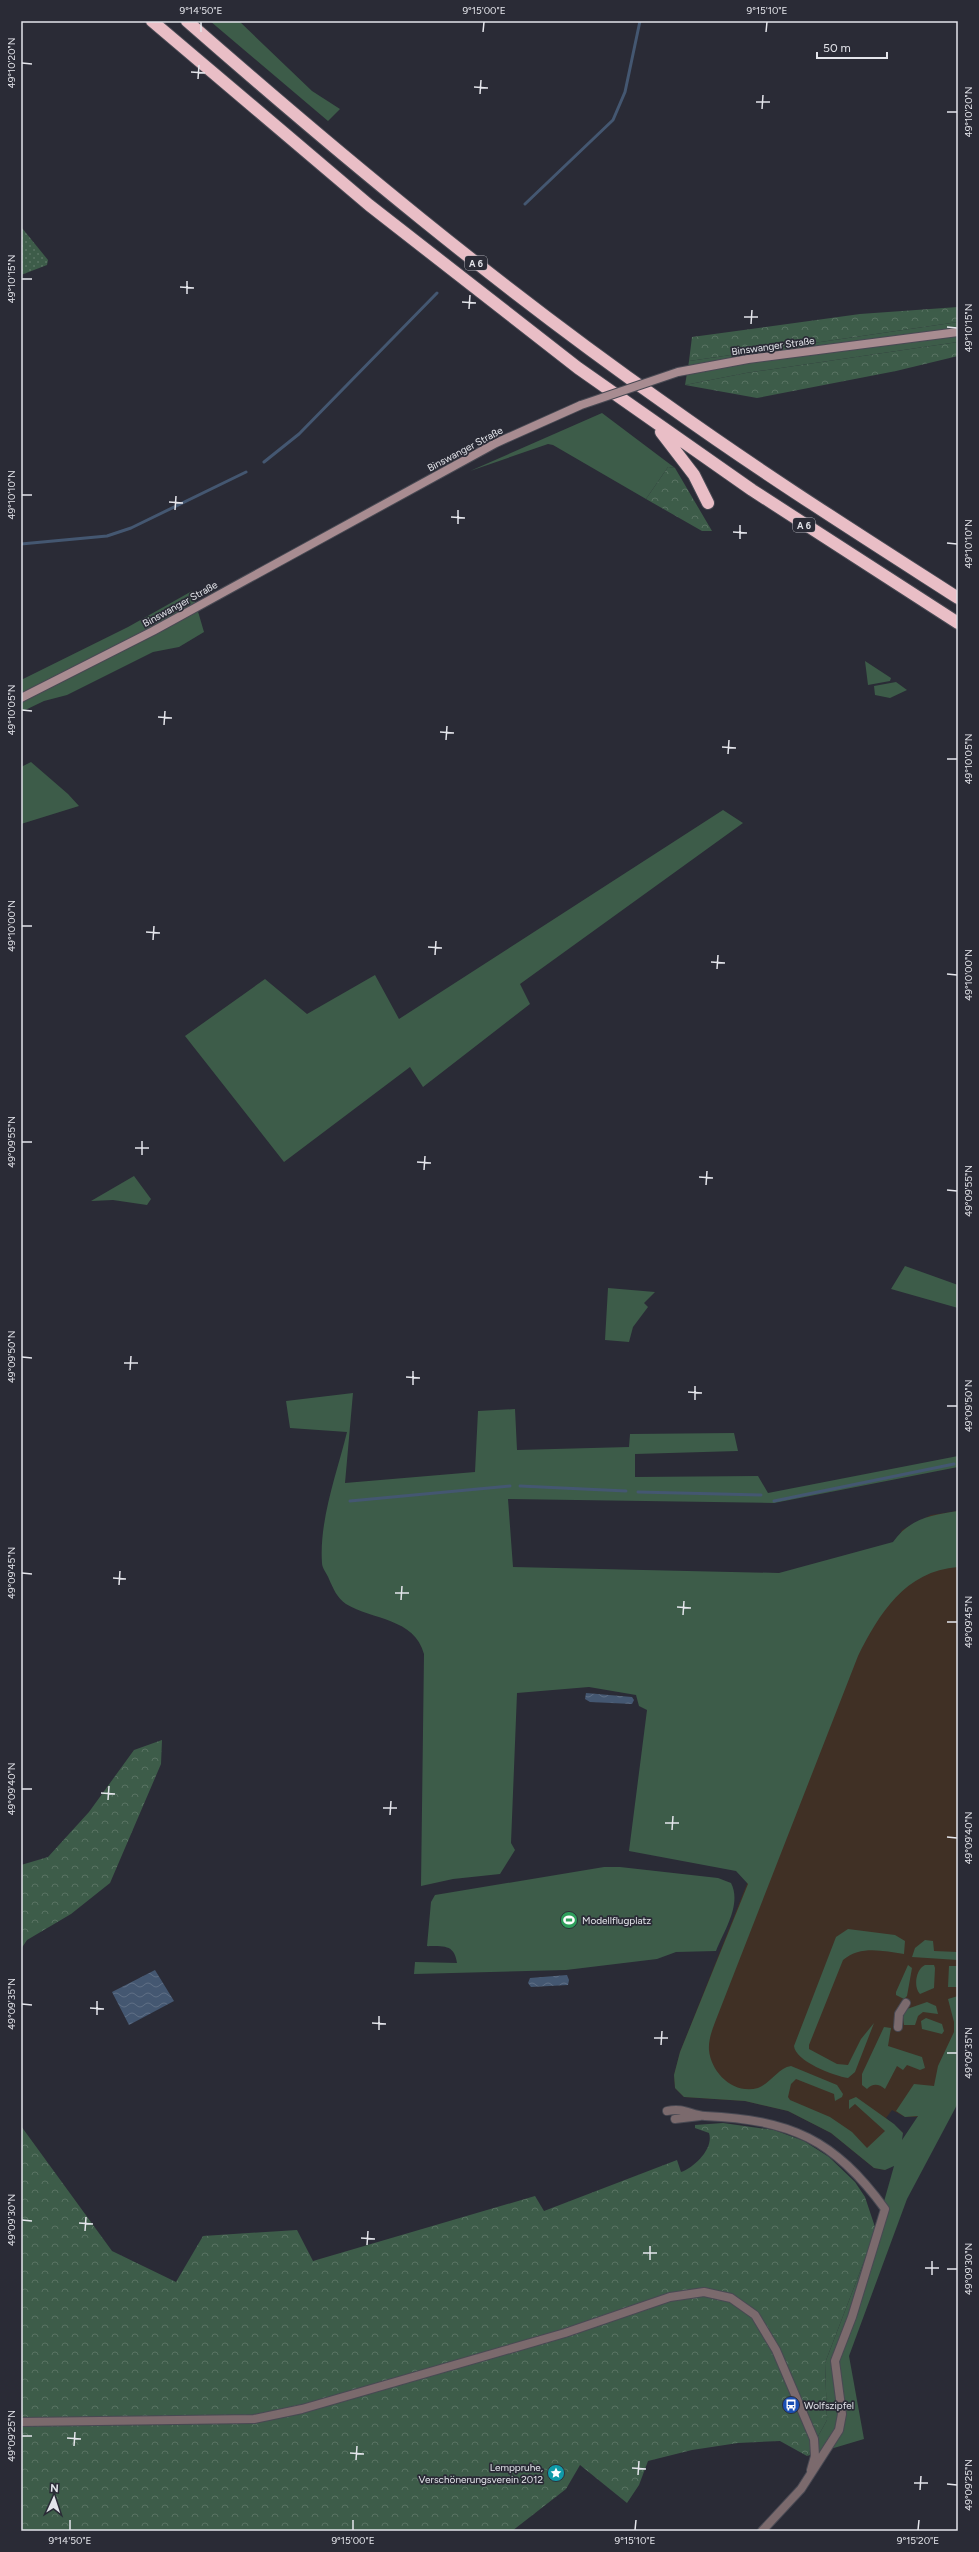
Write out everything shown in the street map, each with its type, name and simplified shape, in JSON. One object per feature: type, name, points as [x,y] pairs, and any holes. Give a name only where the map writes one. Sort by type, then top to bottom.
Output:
[{"type":"highway","name":"A 6","points":[[152,21],[306,153],[397,228],[578,368],[653,422],[848,554],[958,623]]},
{"type":"highway","name":"A 6","points":[[187,21],[382,189],[587,346],[781,484],[958,598]]},
{"type":"highway","points":[[653,422],[690,469],[708,503]]},
{"type":"main road","name":"Binswanger Straße","points":[[21,698],[153,631],[496,443],[581,405],[678,372],[748,359],[958,332]]},
{"type":"street","points":[[898,2027],[899,2014],[906,2003]]},
{"type":"street","points":[[667,2111],[680,2108],[702,2116]]},
{"type":"street","points":[[675,2119],[702,2116],[737,2117],[772,2124],[804,2134],[835,2152],[867,2184],[886,2209],[854,2309],[835,2361],[842,2414],[839,2430],[811,2470],[800,2489],[762,2531]]},
{"type":"street","points":[[21,2422],[254,2419],[302,2410],[565,2333],[670,2297],[704,2292],[731,2298],[755,2314],[767,2332],[814,2439],[815,2456],[811,2470]]},
{"type":"shaded area","points":[[958,1511],[958,2051],[917,2117],[905,2117],[892,2110],[886,2118],[903,2133],[885,2170],[874,2168],[831,2133],[788,2111],[745,2101],[684,2097],[675,2088],[674,2075],[680,2052],[760,1851],[902,1530],[931,1515]]},
{"type":"green space","points":[[210,21],[239,21],[312,91],[340,109],[328,121]]},
{"type":"green space","points":[[22,228],[48,260],[47,265],[21,275]]},
{"type":"green space","points":[[958,307],[958,322],[689,361],[692,337],[860,314]]},
{"type":"green space","points":[[958,322],[958,342],[746,373],[685,385],[689,361]]},
{"type":"green space","points":[[958,342],[958,356],[896,371],[757,398],[685,385],[746,373]]},
{"type":"green space","points":[[602,413],[675,468],[668,467],[646,499],[553,445],[548,444],[470,471]]},
{"type":"green space","points":[[668,467],[675,468],[712,531],[702,531],[646,499]]},
{"type":"green space","points":[[192,591],[204,632],[179,647],[153,652],[67,695],[44,701],[21,712],[21,680],[128,627]]},
{"type":"green space","points":[[865,661],[891,678],[890,681],[868,685]]},
{"type":"green space","points":[[896,682],[907,690],[890,698],[875,695],[874,686]]},
{"type":"green space","points":[[31,762],[68,794],[79,806],[21,824],[21,767]]},
{"type":"green space","points":[[723,810],[743,823],[520,984],[530,1004],[423,1087],[410,1067],[284,1162],[185,1036],[265,979],[307,1014],[375,975],[399,1019]]},
{"type":"green space","points":[[134,1176],[151,1199],[147,1205],[113,1200],[91,1201]]},
{"type":"green space","points":[[905,1266],[958,1285],[958,1308],[891,1289]]},
{"type":"green space","points":[[608,1288],[655,1292],[644,1303],[648,1307],[633,1327],[629,1342],[605,1340]]},
{"type":"green space","points":[[353,1393],[345,1483],[475,1472],[478,1411],[515,1409],[517,1450],[629,1447],[630,1434],[734,1433],[738,1451],[635,1454],[635,1477],[758,1476],[768,1493],[958,1456],[958,1467],[774,1503],[508,1499],[513,1567],[779,1573],[893,1542],[906,1528],[921,1519],[958,1511],[958,1567],[939,1570],[923,1577],[896,1597],[875,1625],[858,1656],[714,2025],[709,2045],[711,2059],[719,2074],[732,2085],[740,2088],[749,2089],[763,2086],[786,2067],[791,2066],[837,2085],[843,2094],[842,2097],[835,2101],[834,2094],[796,2079],[791,2084],[788,2097],[790,2100],[830,2117],[852,2132],[867,2148],[885,2131],[855,2104],[849,2109],[849,2100],[856,2097],[894,2124],[903,2133],[902,2140],[918,2116],[905,2117],[896,2111],[914,2084],[934,2086],[938,2066],[954,2032],[954,2022],[948,1999],[958,1996],[958,2103],[907,2199],[849,2356],[864,2439],[807,2456],[827,2420],[825,2363],[876,2230],[894,2166],[885,2170],[874,2168],[831,2133],[788,2111],[745,2101],[684,2097],[675,2088],[674,2075],[680,2052],[748,1884],[736,1871],[629,1851],[647,1710],[639,1706],[636,1695],[589,1687],[517,1693],[511,1843],[515,1850],[500,1874],[453,1879],[421,1886],[424,1654],[419,1642],[412,1633],[391,1622],[346,1604],[340,1599],[334,1589],[322,1565],[323,1530],[347,1432],[290,1428],[286,1401]]},
{"type":"green space","points":[[162,1740],[161,1764],[110,1883],[71,1914],[27,1940],[21,1949],[21,1865],[48,1857],[89,1812],[134,1750]]},
{"type":"green space","name":"Modellflugplatz","points":[[604,1867],[620,1867],[718,1878],[731,1883],[734,1891],[733,1908],[731,1917],[716,1951],[676,1952],[657,1959],[566,1970],[414,1974],[415,1962],[457,1963],[453,1952],[447,1947],[427,1946],[431,1902],[435,1895]]},
{"type":"green space","points":[[848,1929],[895,1935],[905,1941],[904,1954],[872,1950],[857,1952],[843,1960],[809,2045],[809,2049],[837,2064],[848,2065],[861,2039],[874,2023],[855,2072],[848,2078],[816,2067],[801,2057],[796,2052],[794,2046],[836,1937]]},
{"type":"green space","points":[[925,1940],[933,1941],[934,1951],[958,1952],[958,1960],[912,1957],[915,1948]]},
{"type":"green space","points":[[908,1965],[912,1968],[907,1996],[904,1999],[896,1995],[896,1992]]},
{"type":"green space","points":[[925,1965],[934,1965],[934,1988],[920,1994],[916,1983],[916,1978],[919,1970]]},
{"type":"green space","points":[[949,1966],[958,1966],[958,1987],[948,1987]]},
{"type":"green space","points":[[927,2002],[936,2006],[938,2014],[923,2012],[918,2016],[915,2025],[904,2025],[903,2015],[907,2009]]},
{"type":"green space","points":[[926,2018],[942,2024],[944,2031],[942,2034],[922,2029],[921,2021]]},
{"type":"green space","points":[[884,2027],[891,2028],[888,2046],[922,2057],[925,2068],[920,2070],[907,2065],[903,2070],[897,2066],[885,2089],[876,2085],[867,2089],[862,2085],[862,2074]]},
{"type":"green space","points":[[723,2123],[774,2130],[804,2141],[829,2157],[855,2182],[865,2197],[876,2230],[825,2363],[827,2420],[807,2456],[780,2441],[738,2443],[692,2450],[648,2461],[639,2485],[627,2503],[580,2465],[566,2489],[512,2531],[21,2531],[21,2126],[112,2251],[176,2282],[203,2236],[297,2230],[313,2261],[535,2196],[544,2211],[677,2160],[681,2172],[686,2170],[702,2156],[709,2145],[709,2133],[695,2128],[695,2125]]},
{"type":"water","points":[[586,1693],[632,1697],[634,1700],[632,1704],[590,1702],[585,1699]]},
{"type":"water","points":[[155,1970],[174,2001],[129,2025],[112,1992]]},
{"type":"water","points":[[567,1975],[569,1980],[568,1985],[531,1987],[528,1983],[530,1978]]},
{"type":"waterway","points":[[525,204],[613,120],[625,92],[640,21]]},
{"type":"waterway","points":[[264,462],[299,434],[437,293]]},
{"type":"waterway","points":[[21,544],[107,536],[131,528],[246,472]]},
{"type":"waterway","points":[[774,1501],[954,1464]]},
{"type":"waterway","points":[[350,1501],[510,1486]]},
{"type":"waterway","points":[[520,1486],[626,1491]]},
{"type":"waterway","points":[[638,1492],[761,1495]]},
{"type":"place","name":"Modellflugplatz","points":[[569,1920]]},
{"type":"place","name":"Wolfszipfel","points":[[791,2405]]},
{"type":"place","name":"Lemppruhe, Verschönerungsverein 2012","points":[[556,2473]]}]
